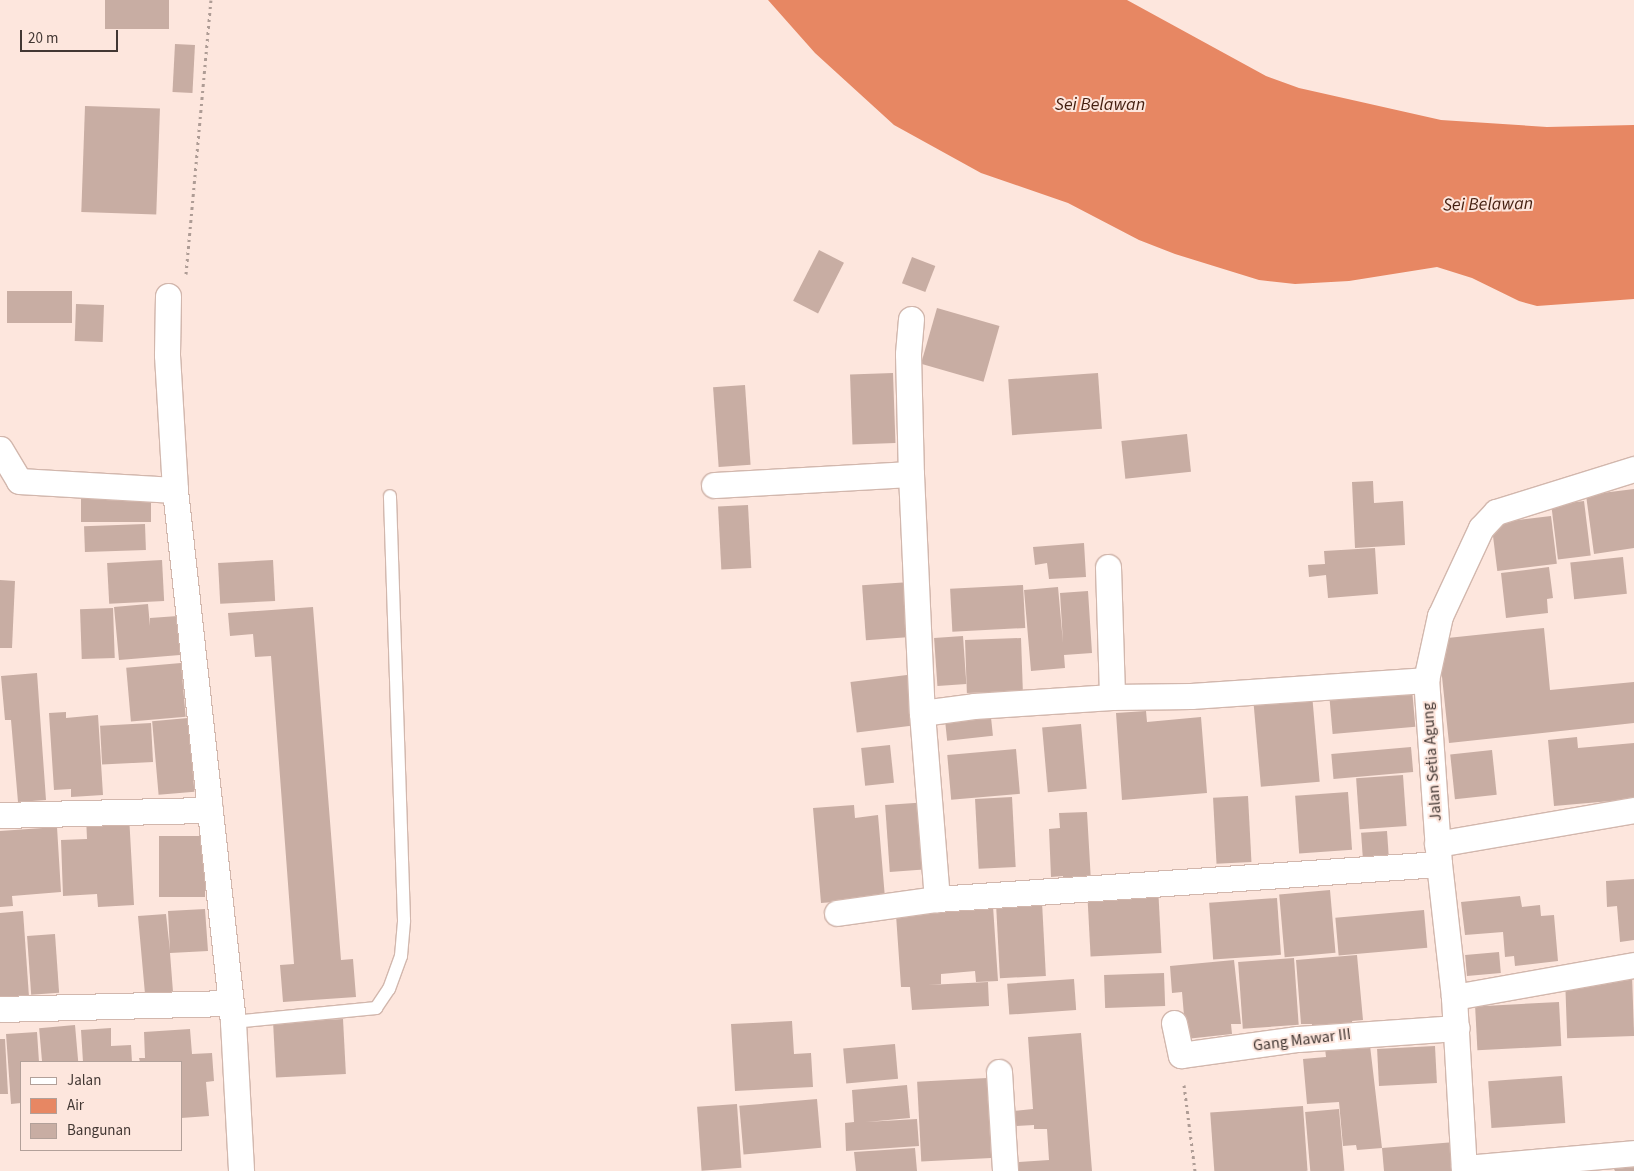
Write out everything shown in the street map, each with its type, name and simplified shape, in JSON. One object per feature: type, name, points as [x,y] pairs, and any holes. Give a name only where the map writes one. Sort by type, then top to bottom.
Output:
[{"type":"street","points":[[168,296],[167,355],[175,490],[231,1012],[241,1171]]},
{"type":"street","points":[[911,319],[908,354],[912,433],[911,474],[922,654],[922,713],[937,899]]},
{"type":"street","points":[[0,449],[18,480],[175,490]]},
{"type":"street","name":"Jalan Setia Agung","points":[[1464,1169],[1457,1028],[1438,854],[1426,680],[1440,616],[1482,528],[1496,512],[1634,469]]},
{"type":"street","points":[[714,486],[911,474]]},
{"type":"street","points":[[1108,567],[1112,697]]},
{"type":"street","points":[[922,713],[974,706],[1112,697],[1191,696],[1426,680]]},
{"type":"street","points":[[0,815],[210,810]]},
{"type":"street","points":[[837,913],[937,899],[1438,854],[1634,810]]},
{"type":"street","points":[[1454,997],[1634,965]]},
{"type":"street","points":[[0,1010],[231,1012]]},
{"type":"street","points":[[1174,1024],[1181,1055]]},
{"type":"street","name":"Gang Mawar III","points":[[1181,1055],[1298,1039],[1457,1028]]},
{"type":"street","points":[[999,1072],[1005,1171]]},
{"type":"street","points":[[1464,1169],[1634,1153]]},
{"type":"lane","points":[[231,1012],[376,1008],[389,989],[401,956],[404,920],[390,496]]},
{"type":"path","points":[[168,296],[185,282],[211,0]]},
{"type":"path","points":[[1181,1055],[1195,1171]]},
{"type":"water","name":"Sei Belawan","points":[[768,0],[1127,0],[1266,76],[1299,88],[1441,120],[1547,127],[1634,125],[1634,299],[1537,306],[1519,301],[1472,278],[1437,267],[1349,281],[1295,284],[1259,280],[1175,254],[1139,240],[1068,203],[981,173],[894,125],[815,53]]},
{"type":"building","points":[[105,0],[169,0],[169,29],[105,29]]},
{"type":"building","points":[[175,44],[195,45],[192,93],[172,92]]},
{"type":"building","points":[[85,106],[160,109],[156,215],[81,212]]},
{"type":"building","points":[[819,250],[844,263],[818,313],[793,301]]},
{"type":"building","points":[[912,257],[935,266],[925,292],[902,283]]},
{"type":"building","points":[[7,291],[72,291],[72,323],[7,323]]},
{"type":"building","points":[[76,304],[104,305],[103,342],[75,341]]},
{"type":"building","points":[[937,308],[999,326],[983,382],[921,364]]},
{"type":"building","points":[[893,373],[895,443],[852,444],[850,375]]},
{"type":"building","points":[[1098,373],[1102,429],[1012,435],[1008,379]]},
{"type":"building","points":[[745,385],[751,465],[719,467],[713,387]]},
{"type":"building","points":[[1187,434],[1191,472],[1125,479],[1121,441]]},
{"type":"building","points":[[1373,481],[1374,503],[1403,501],[1405,545],[1355,548],[1352,482]]},
{"type":"building","points":[[1634,489],[1634,548],[1594,554],[1586,495]]},
{"type":"building","points":[[81,491],[151,491],[151,522],[81,522]]},
{"type":"building","points":[[1584,501],[1591,556],[1558,560],[1551,505]]},
{"type":"building","points":[[748,505],[751,568],[721,569],[718,507]]},
{"type":"building","points":[[1551,516],[1557,564],[1497,571],[1491,523]]},
{"type":"building","points":[[145,524],[146,550],[85,552],[84,526]]},
{"type":"building","points":[[1084,543],[1086,577],[1049,579],[1047,563],[1035,565],[1033,547]]},
{"type":"building","points":[[1375,548],[1378,594],[1328,598],[1326,575],[1309,577],[1308,565],[1325,564],[1324,551]]},
{"type":"building","points":[[1623,557],[1627,594],[1574,599],[1570,563]]},
{"type":"building","points":[[162,560],[164,601],[109,604],[107,563]]},
{"type":"building","points":[[273,560],[275,601],[220,604],[218,563]]},
{"type":"building","points":[[1549,567],[1553,598],[1547,599],[1548,613],[1506,618],[1501,573]]},
{"type":"building","points":[[0,580],[15,581],[12,648],[0,648]]},
{"type":"building","points":[[910,582],[914,637],[866,640],[862,585]]},
{"type":"building","points":[[1023,585],[1025,628],[952,632],[950,589]]},
{"type":"building","points":[[1058,587],[1063,643],[1060,593],[1088,591],[1092,653],[1064,655],[1065,668],[1031,671],[1024,590]]},
{"type":"building","points":[[148,604],[150,626],[150,618],[178,616],[180,655],[119,660],[114,607]]},
{"type":"building","points":[[313,607],[341,960],[353,959],[356,997],[283,1002],[280,965],[294,964],[271,656],[255,657],[253,634],[230,636],[228,613]]},
{"type":"building","points":[[113,608],[115,658],[82,659],[80,609]]},
{"type":"building","points":[[1544,628],[1550,690],[1634,682],[1634,723],[1449,743],[1438,639]]},
{"type":"building","points":[[963,636],[966,684],[937,686],[934,638]]},
{"type":"building","points":[[1021,638],[1023,691],[967,693],[965,640]]},
{"type":"building","points":[[181,663],[186,717],[131,722],[126,668]]},
{"type":"building","points":[[37,673],[46,800],[18,802],[11,720],[5,720],[1,676]]},
{"type":"building","points":[[915,674],[921,725],[857,733],[850,682]]},
{"type":"building","points":[[1412,689],[1415,727],[1333,734],[1329,696]]},
{"type":"building","points":[[1312,694],[1320,782],[1261,787],[1253,699]]},
{"type":"building","points":[[990,708],[993,736],[947,741],[944,713]]},
{"type":"building","points":[[1146,711],[1147,722],[1201,717],[1207,793],[1122,800],[1116,713]]},
{"type":"building","points":[[66,712],[66,718],[98,715],[103,795],[71,797],[71,789],[54,790],[49,713]]},
{"type":"building","points":[[188,718],[194,792],[159,795],[152,721]]},
{"type":"building","points":[[151,723],[153,762],[102,765],[100,726]]},
{"type":"building","points":[[1081,724],[1087,789],[1048,792],[1042,727]]},
{"type":"building","points":[[1577,737],[1578,748],[1634,743],[1634,799],[1554,806],[1548,740]]},
{"type":"building","points":[[890,745],[894,783],[865,786],[861,748]]},
{"type":"building","points":[[1411,747],[1413,772],[1333,779],[1331,754]]},
{"type":"building","points":[[1016,749],[1020,794],[951,800],[947,755]]},
{"type":"building","points":[[1492,750],[1497,795],[1455,799],[1450,754]]},
{"type":"building","points":[[1403,775],[1407,826],[1360,829],[1356,778]]},
{"type":"building","points":[[1348,792],[1352,850],[1299,854],[1295,796]]},
{"type":"building","points":[[1248,796],[1251,862],[1217,864],[1213,798]]},
{"type":"building","points":[[1012,797],[1016,867],[979,869],[975,799]]},
{"type":"building","points":[[929,802],[934,869],[890,872],[885,805]]},
{"type":"building","points":[[854,805],[855,818],[878,815],[885,898],[821,903],[813,808]]},
{"type":"building","points":[[1087,812],[1091,882],[1063,884],[1063,876],[1051,877],[1049,829],[1060,828],[1059,813]]},
{"type":"building","points":[[129,815],[134,905],[98,907],[97,894],[63,896],[61,840],[87,839],[86,817]]},
{"type":"building","points":[[57,827],[61,892],[12,896],[13,906],[0,907],[0,831]]},
{"type":"building","points":[[1387,831],[1389,862],[1363,864],[1361,833]]},
{"type":"building","points":[[159,836],[205,836],[205,897],[159,897]]},
{"type":"building","points":[[1634,879],[1634,940],[1620,942],[1617,906],[1607,907],[1606,881]]},
{"type":"building","points":[[1158,886],[1162,953],[1091,957],[1087,890]]},
{"type":"building","points":[[1330,890],[1335,953],[1285,957],[1279,894]]},
{"type":"building","points":[[1520,896],[1522,907],[1540,905],[1541,916],[1554,915],[1558,961],[1515,966],[1514,956],[1505,957],[1503,932],[1465,935],[1461,902]]},
{"type":"building","points":[[1277,898],[1281,955],[1213,960],[1209,903]]},
{"type":"building","points":[[1042,902],[1046,976],[1000,978],[996,904]]},
{"type":"building","points":[[993,906],[998,981],[976,982],[975,971],[941,974],[941,984],[928,985],[988,982],[989,1006],[912,1010],[910,987],[901,987],[896,915]]},
{"type":"building","points":[[205,909],[208,951],[170,953],[173,992],[145,994],[138,916],[166,914],[170,951],[168,911]]},
{"type":"building","points":[[1424,910],[1427,948],[1339,956],[1335,918]]},
{"type":"building","points":[[23,911],[29,997],[0,999],[0,913]]},
{"type":"building","points":[[55,934],[59,993],[31,995],[27,936]]},
{"type":"building","points":[[1499,952],[1501,973],[1467,976],[1465,955]]},
{"type":"building","points":[[1357,955],[1363,1020],[1352,1021],[1353,1027],[1312,1031],[1312,1024],[1301,1024],[1296,960]]},
{"type":"building","points":[[1294,958],[1299,1025],[1243,1029],[1238,962]]},
{"type":"building","points":[[1234,960],[1241,1024],[1231,1024],[1232,1034],[1186,1039],[1182,992],[1172,993],[1170,966]]},
{"type":"building","points":[[1164,973],[1165,1006],[1105,1008],[1104,975]]},
{"type":"building","points":[[1632,975],[1634,1036],[1567,1038],[1565,977]]},
{"type":"building","points":[[1074,979],[1076,1010],[1009,1015],[1007,984]]},
{"type":"building","points":[[1559,1002],[1561,1046],[1477,1050],[1475,1006]]},
{"type":"building","points":[[343,1019],[346,1074],[276,1078],[273,1023]]},
{"type":"building","points":[[792,1021],[794,1054],[811,1053],[813,1087],[735,1091],[731,1024]]},
{"type":"building","points":[[75,1025],[78,1061],[42,1061],[39,1028]]},
{"type":"building","points":[[111,1028],[111,1046],[131,1045],[132,1061],[83,1061],[81,1030]]},
{"type":"building","points":[[190,1029],[192,1054],[212,1053],[214,1081],[206,1082],[209,1116],[182,1118],[182,1061],[140,1061],[139,1058],[145,1058],[144,1032]]},
{"type":"building","points":[[37,1032],[39,1061],[20,1061],[20,1103],[11,1104],[6,1034]]},
{"type":"building","points":[[1081,1033],[1092,1171],[1019,1171],[1019,1162],[1049,1160],[1047,1129],[1034,1129],[1034,1125],[1014,1126],[1013,1111],[1033,1109],[1028,1037]]},
{"type":"building","points":[[1369,1037],[1382,1148],[1357,1150],[1356,1145],[1343,1146],[1339,1102],[1307,1104],[1303,1059],[1326,1057],[1324,1040]]},
{"type":"building","points":[[0,1039],[5,1039],[8,1094],[0,1094]]},
{"type":"building","points":[[895,1044],[898,1079],[846,1083],[843,1049]]},
{"type":"building","points":[[1435,1046],[1437,1083],[1379,1086],[1377,1049]]},
{"type":"building","points":[[1562,1076],[1565,1123],[1491,1128],[1488,1081]]},
{"type":"building","points":[[987,1078],[991,1158],[921,1162],[917,1082]]},
{"type":"building","points":[[907,1085],[910,1118],[866,1122],[917,1119],[919,1146],[846,1151],[845,1123],[854,1122],[852,1090]]},
{"type":"building","points":[[817,1099],[821,1148],[744,1155],[739,1106]]},
{"type":"building","points":[[737,1104],[741,1168],[702,1171],[697,1107]]},
{"type":"building","points":[[1303,1106],[1308,1171],[1214,1171],[1210,1112]]},
{"type":"building","points":[[1339,1109],[1344,1171],[1310,1171],[1305,1112]]},
{"type":"building","points":[[1455,1142],[1458,1171],[1384,1171],[1382,1148]]},
{"type":"building","points":[[915,1148],[917,1171],[856,1171],[854,1152]]},
{"type":"building","points":[[1634,1167],[1634,1171],[1615,1171],[1614,1169]]}]
